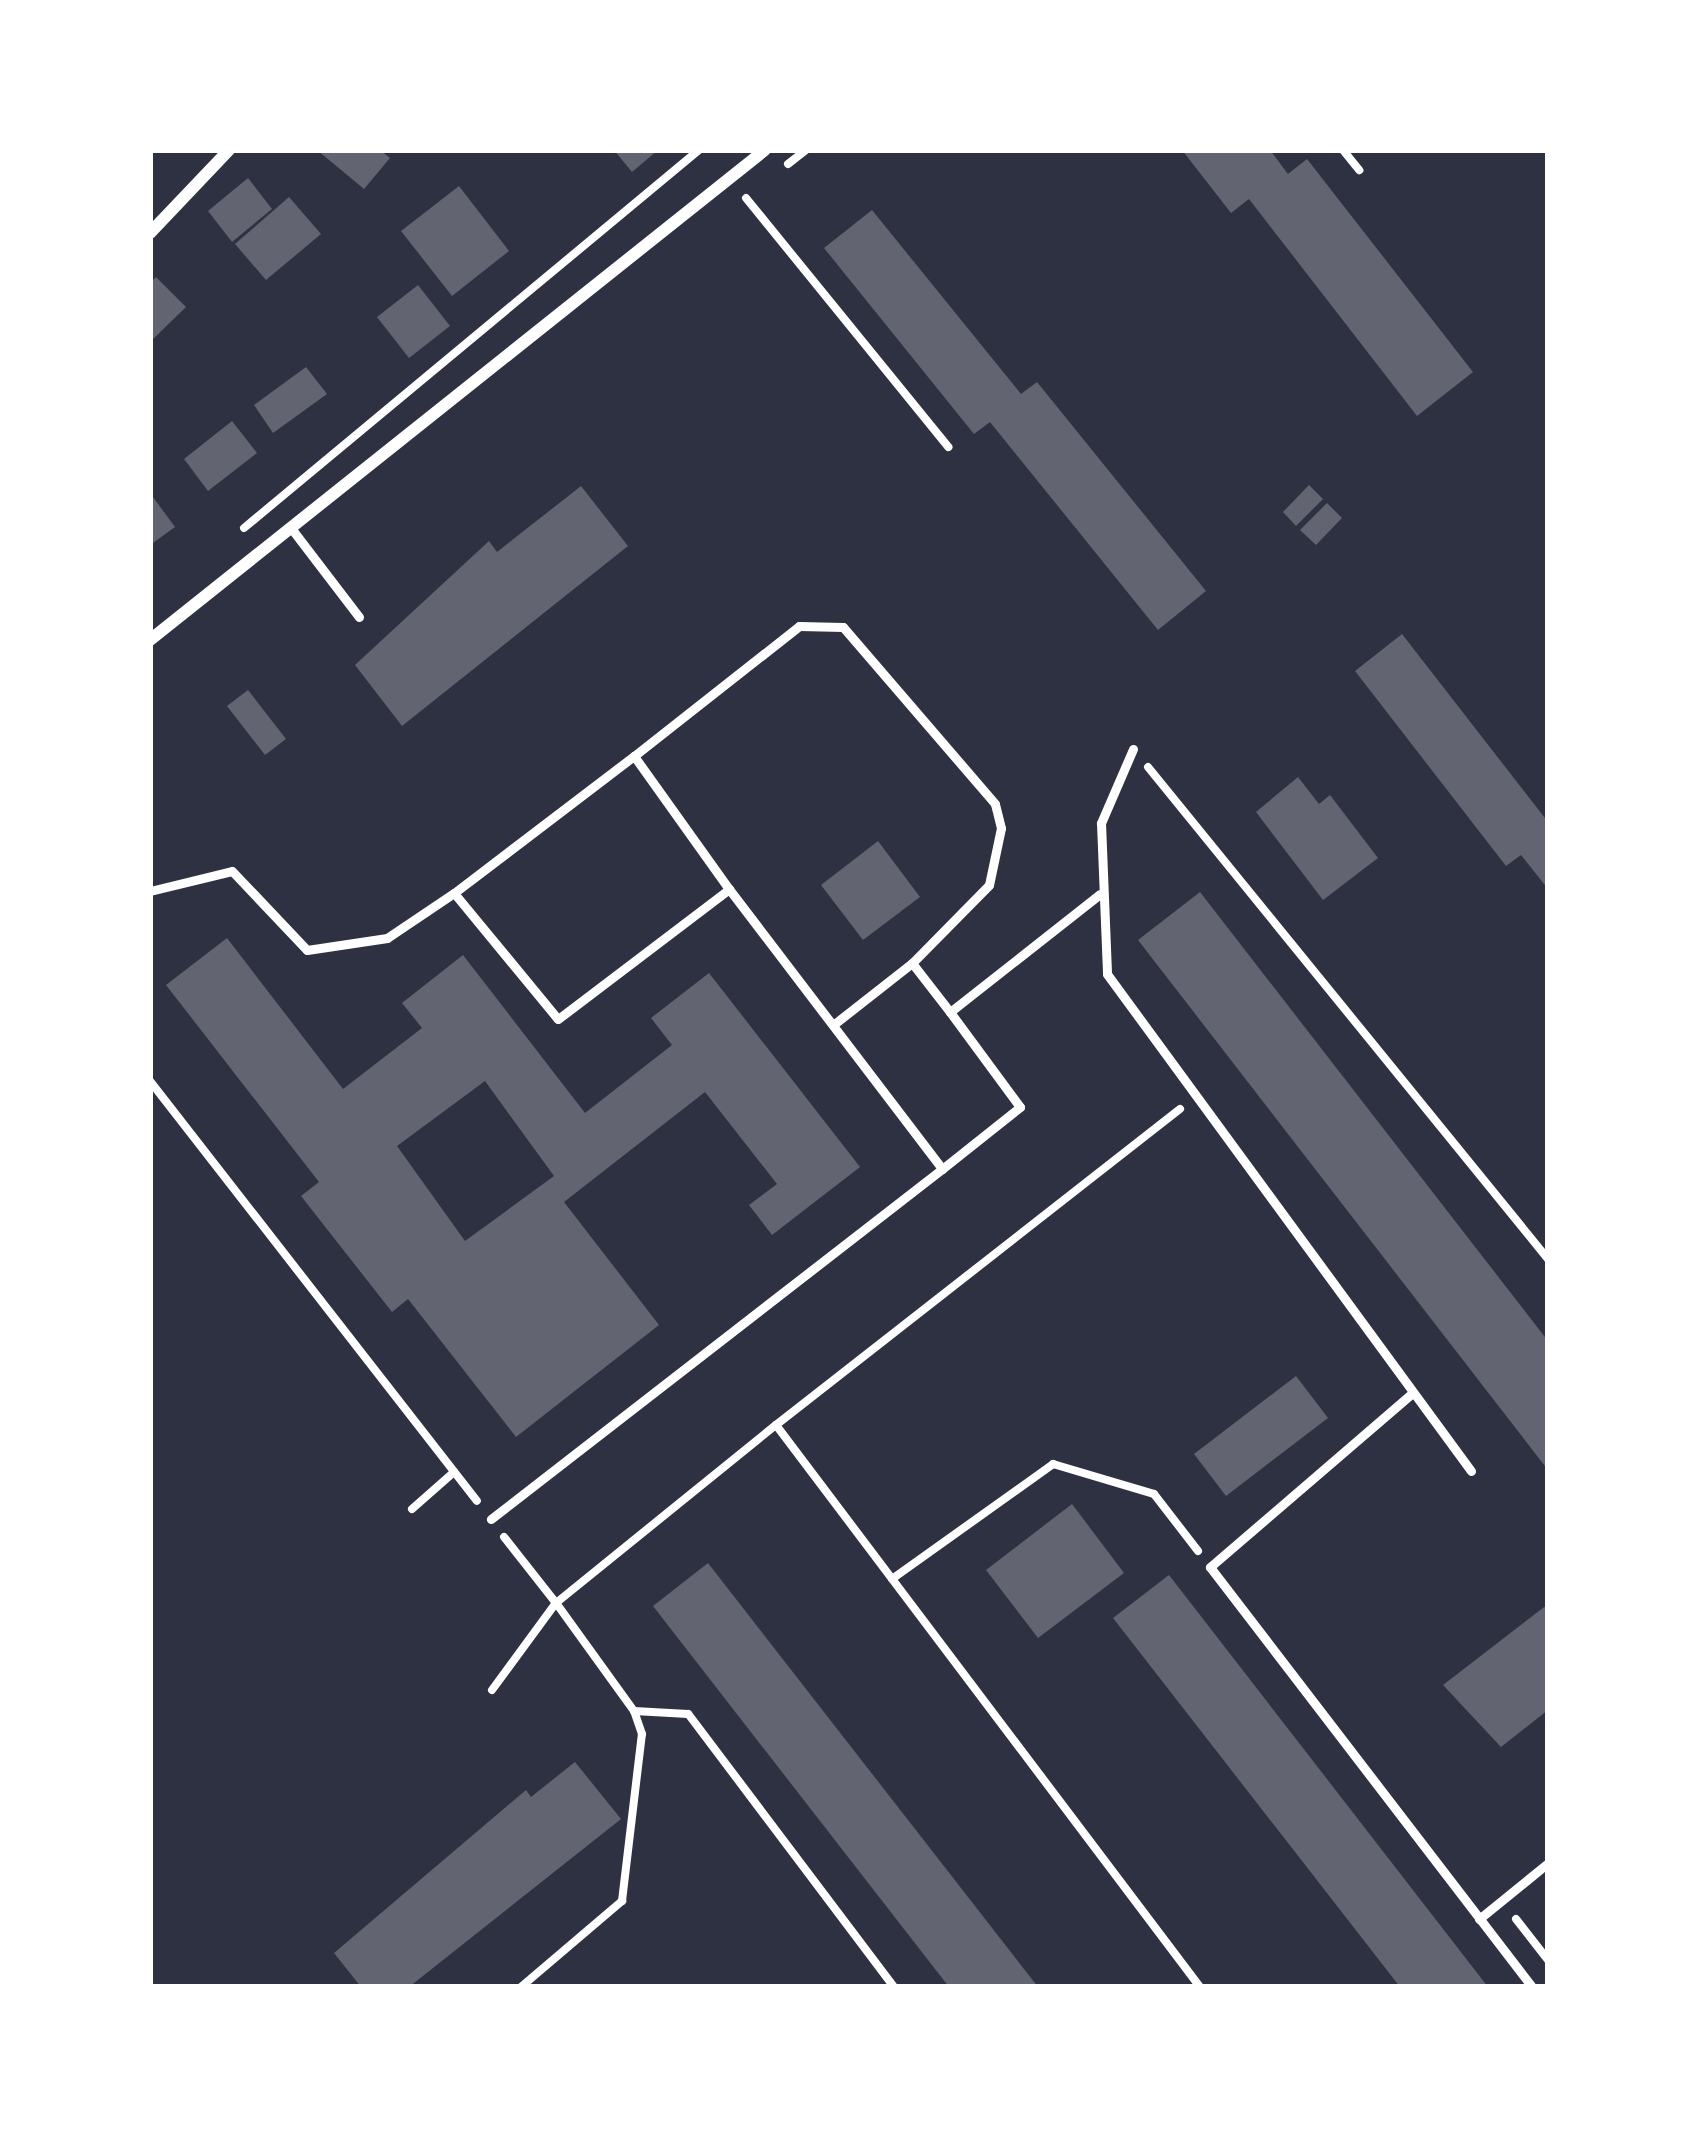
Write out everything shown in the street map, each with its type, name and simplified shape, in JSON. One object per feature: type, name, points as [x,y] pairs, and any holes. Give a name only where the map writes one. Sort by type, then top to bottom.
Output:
[{"type":"street","points":[[150,233],[229,150]]},
{"type":"street","points":[[150,640],[759,152]]},
{"type":"lane","points":[[291,528],[359,617]]},
{"type":"lane","points":[[150,891],[232,872],[307,950],[387,938],[454,893],[799,626],[843,627],[994,804],[1001,829],[988,884],[912,963],[833,1025]]},
{"type":"lane","points":[[1133,749],[1101,823],[1100,894],[1107,974],[1471,1472]]},
{"type":"lane","points":[[634,756],[942,1169]]},
{"type":"lane","points":[[454,893],[558,1019],[729,889]]},
{"type":"lane","points":[[950,1012],[1100,894]]},
{"type":"lane","points":[[491,1520],[1020,1108],[912,963]]},
{"type":"lane","points":[[1410,1394],[1210,1567],[1532,1987]]},
{"type":"lane","points":[[1479,1919],[1548,1863]]},
{"type":"path","points":[[223,545],[699,150]]},
{"type":"path","points":[[1343,150],[1359,170]]},
{"type":"path","points":[[746,197],[948,447]]},
{"type":"path","points":[[1133,749],[1548,1259]]},
{"type":"path","points":[[150,1081],[556,1603],[634,1711],[642,1734],[622,1901],[521,1987]]},
{"type":"path","points":[[492,1690],[556,1603],[1196,1097]]},
{"type":"path","points":[[776,1425],[1200,1987]]},
{"type":"path","points":[[892,1579],[1053,1465],[1154,1494],[1210,1567]]},
{"type":"path","points":[[412,1509],[454,1472]]},
{"type":"path","points":[[634,1711],[688,1714],[894,1987]]},
{"type":"building","points":[[317,150],[380,150],[390,158],[364,189]]},
{"type":"building","points":[[614,150],[658,150],[632,172]]},
{"type":"building","points":[[1182,150],[1270,150],[1288,174],[1307,159],[1473,372],[1417,416],[1249,199],[1231,213]]},
{"type":"building","points":[[248,178],[272,209],[232,242],[208,211]]},
{"type":"building","points":[[459,186],[509,251],[452,296],[401,231]]},
{"type":"building","points":[[289,197],[321,234],[266,280],[235,244]]},
{"type":"building","points":[[872,210],[1021,394],[1037,382],[1206,591],[1158,630],[990,422],[974,434],[824,248]]},
{"type":"building","points":[[156,277],[186,307],[150,342],[150,283]]},
{"type":"building","points":[[418,285],[450,326],[409,358],[377,317]]},
{"type":"building","points":[[306,367],[327,394],[273,433],[254,405]]},
{"type":"building","points":[[232,421],[257,453],[208,491],[184,459]]},
{"type":"building","points":[[1309,485],[1323,499],[1296,526],[1283,512]]},
{"type":"building","points":[[581,486],[628,546],[402,726],[355,665],[489,541],[497,552]]},
{"type":"building","points":[[150,493],[175,527],[150,545]]},
{"type":"building","points":[[1327,503],[1342,518],[1316,545],[1300,530]]},
{"type":"building","points":[[1402,634],[1548,822],[1548,889],[1521,855],[1506,866],[1355,671]]},
{"type":"building","points":[[248,690],[286,739],[265,755],[227,706]]},
{"type":"building","points":[[1298,777],[1319,804],[1330,795],[1378,858],[1323,900],[1256,812]]},
{"type":"building","points":[[878,841],[920,897],[863,940],[821,885]]},
{"type":"building","points":[[1200,892],[1548,1341],[1548,1470],[1138,940]]},
{"type":"building","points":[[227,938],[343,1089],[422,1028],[402,1003],[463,955],[585,1113],[672,1045],[651,1018],[709,973],[860,1167],[772,1235],[749,1205],[777,1184],[705,1092],[564,1202],[659,1325],[516,1437],[408,1299],[392,1312],[301,1196],[319,1182],[166,985]],"holes":[[[485,1081],[554,1176],[465,1241],[397,1146]]]},
{"type":"building","points":[[1296,1376],[1328,1418],[1226,1496],[1194,1454]]},
{"type":"building","points":[[1072,1504],[1124,1573],[1038,1638],[986,1570]]},
{"type":"building","points":[[708,1563],[1038,1987],[949,1987],[653,1606]]},
{"type":"building","points":[[1169,1575],[1488,1987],[1400,1987],[1113,1618]]},
{"type":"building","points":[[1548,1604],[1548,1710],[1501,1747],[1443,1685]]},
{"type":"building","points":[[575,1762],[621,1819],[409,1987],[361,1987],[334,1953],[526,1790],[531,1797]]}]
